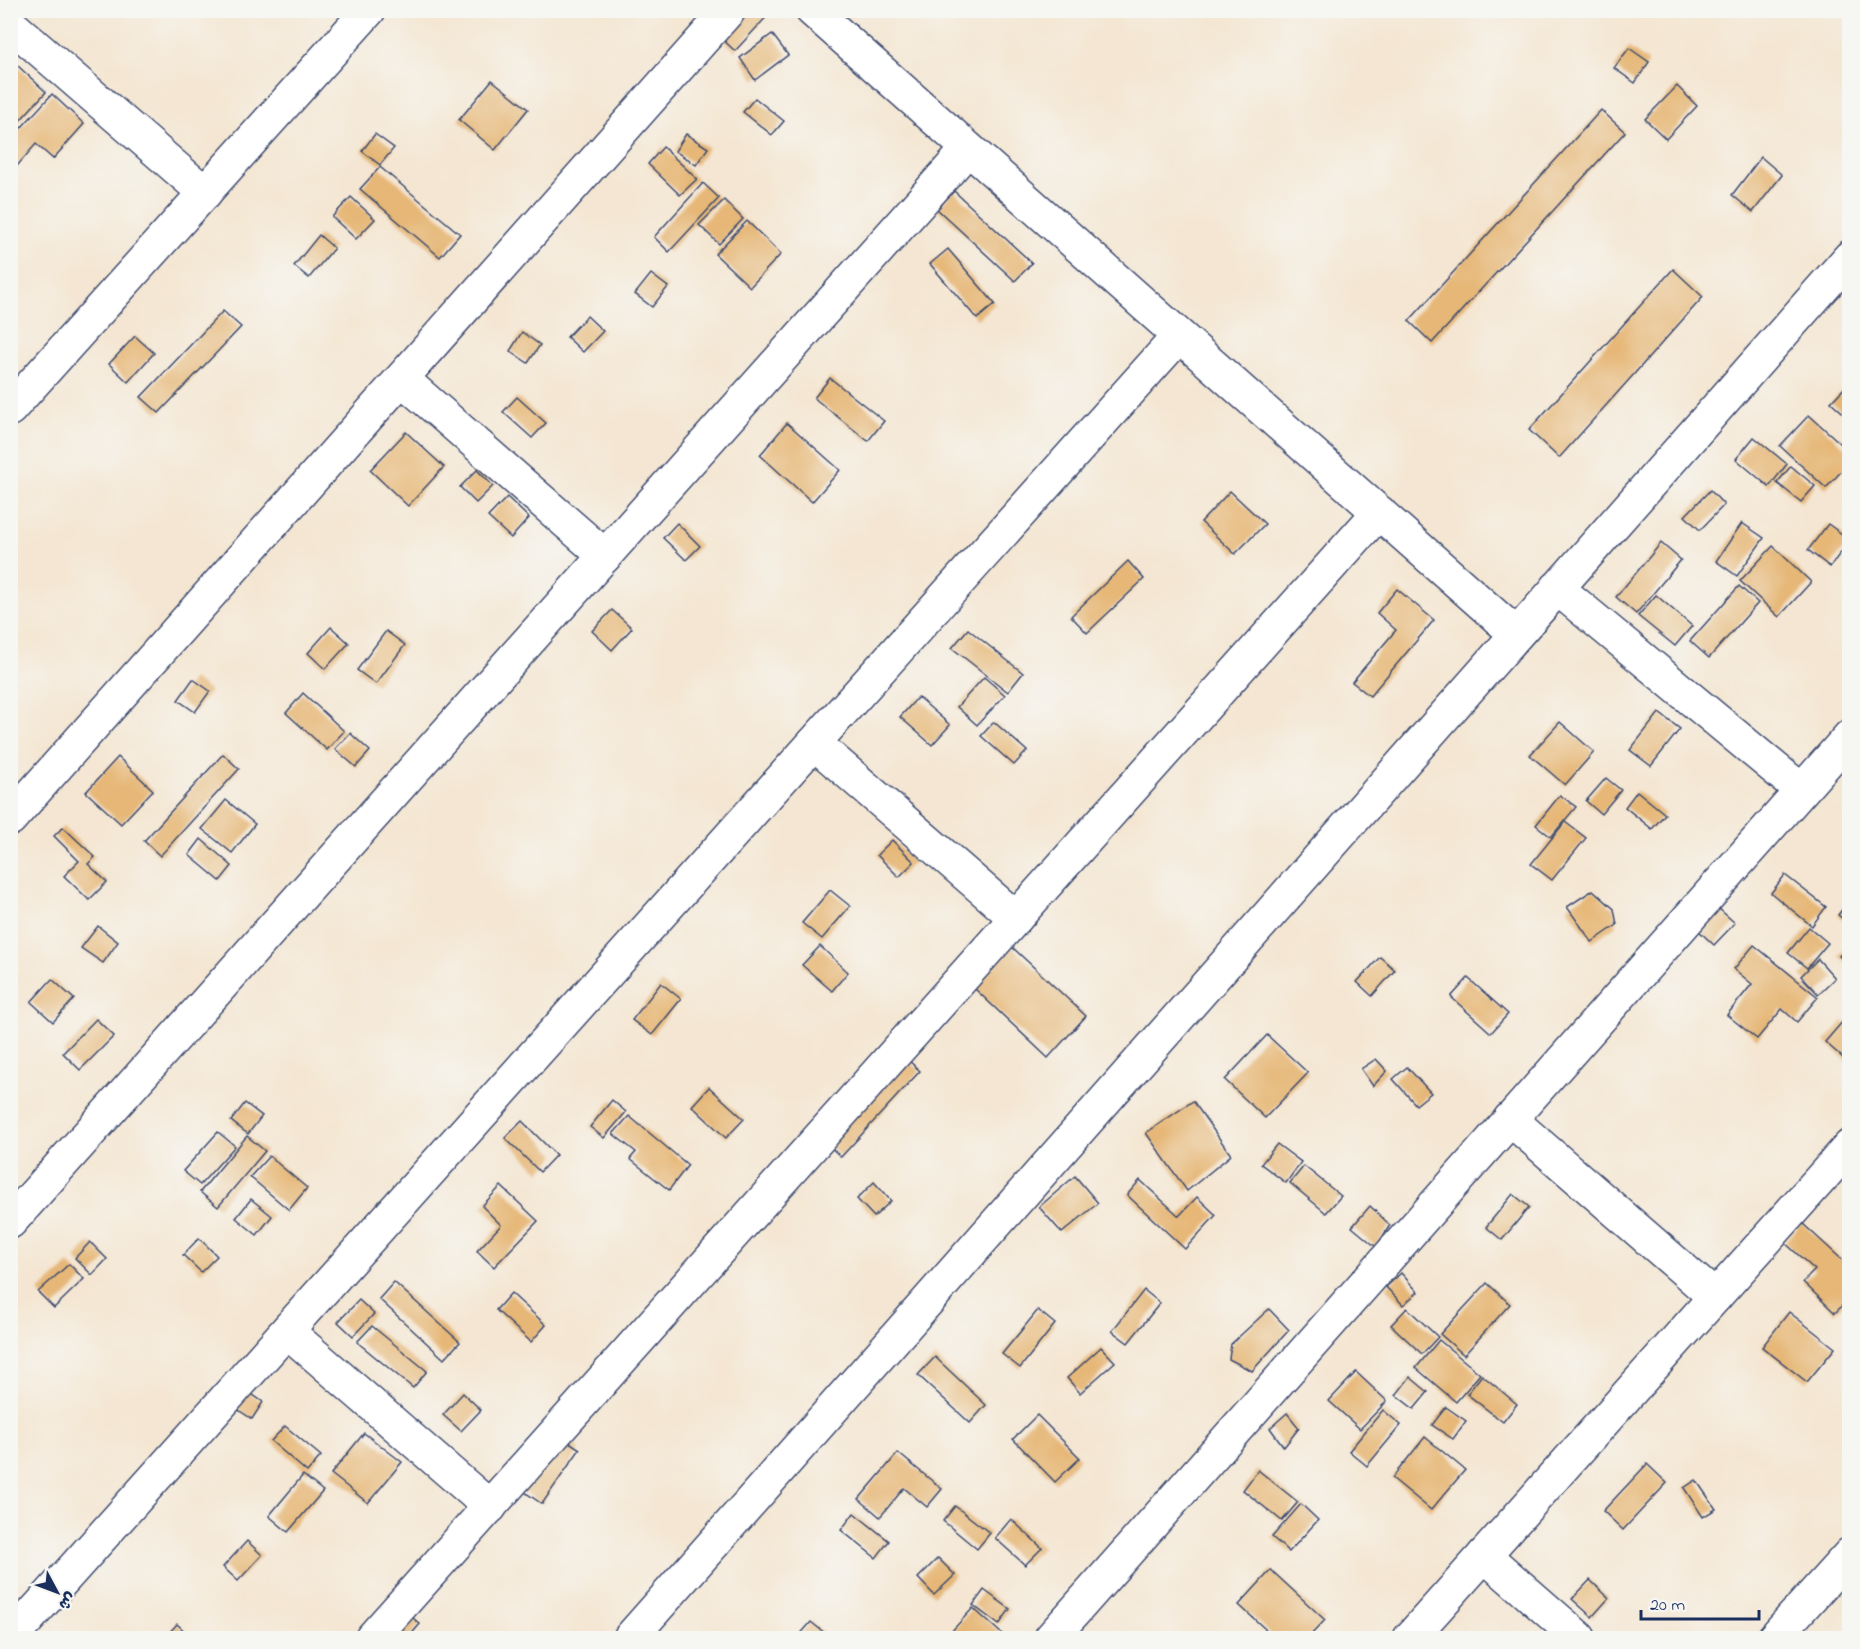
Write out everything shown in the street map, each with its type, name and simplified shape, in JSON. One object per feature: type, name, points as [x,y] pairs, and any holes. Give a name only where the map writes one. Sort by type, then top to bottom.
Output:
[{"type":"street","points":[[10,409],[369,10]]},
{"type":"street","points":[[10,819],[729,10]]},
{"type":"street","points":[[812,10],[1516,634]]},
{"type":"street","points":[[10,24],[205,193]]},
{"type":"street","points":[[10,1222],[968,149]]},
{"type":"street","points":[[630,1638],[1850,257]]},
{"type":"street","points":[[10,1638],[1179,336]]},
{"type":"street","points":[[402,379],[605,556]]},
{"type":"street","points":[[372,1638],[1379,512]]},
{"type":"street","points":[[1557,588],[1801,790]]},
{"type":"street","points":[[1051,1638],[1850,736]]},
{"type":"street","points":[[814,743],[1016,918]]},
{"type":"street","points":[[1510,1119],[1715,1297]]},
{"type":"street","points":[[1410,1638],[1850,1146]]},
{"type":"street","points":[[286,1331],[490,1507]]},
{"type":"street","points":[[1774,1638],[1850,1554]]},
{"type":"street","points":[[1484,1556],[1579,1638]]},
{"type":"building","points":[[742,10],[771,12],[735,51],[719,36]]},
{"type":"building","points":[[772,34],[788,55],[755,80],[740,58]]},
{"type":"building","points":[[1629,48],[1649,62],[1635,83],[1614,68]]},
{"type":"building","points":[[17,65],[46,92],[13,128],[10,126],[10,72]]},
{"type":"building","points":[[492,80],[528,109],[495,150],[459,120]]},
{"type":"building","points":[[1677,86],[1697,106],[1666,139],[1645,119]]},
{"type":"building","points":[[52,94],[84,124],[53,159],[36,144],[17,166],[10,160],[10,140]]},
{"type":"building","points":[[755,98],[784,121],[772,135],[743,112]]},
{"type":"building","points":[[1601,110],[1625,132],[1432,343],[1409,321]]},
{"type":"building","points":[[375,134],[394,148],[380,165],[362,151]]},
{"type":"building","points":[[686,134],[708,148],[696,165],[675,151]]},
{"type":"building","points":[[663,147],[697,179],[680,195],[648,164]]},
{"type":"building","points":[[1761,157],[1782,175],[1753,212],[1732,195]]},
{"type":"building","points":[[380,167],[460,234],[440,257],[360,189]]},
{"type":"building","points":[[703,183],[719,198],[669,252],[654,237]]},
{"type":"building","points":[[954,191],[1032,263],[1015,281],[937,209]]},
{"type":"building","points":[[351,197],[375,219],[356,239],[332,217]]},
{"type":"building","points":[[724,200],[743,219],[719,244],[699,225]]},
{"type":"building","points":[[747,221],[781,254],[750,287],[715,254]]},
{"type":"building","points":[[319,235],[334,248],[309,278],[294,266]]},
{"type":"building","points":[[948,249],[995,304],[977,319],[930,264]]},
{"type":"building","points":[[1673,269],[1703,297],[1559,458],[1529,430]]},
{"type":"building","points":[[651,274],[668,287],[652,307],[635,294]]},
{"type":"building","points":[[223,311],[241,327],[159,413],[141,397]]},
{"type":"building","points":[[587,316],[603,331],[583,352],[567,337]]},
{"type":"building","points":[[522,332],[540,345],[528,363],[510,351]]},
{"type":"building","points":[[135,336],[154,353],[128,382],[109,364]]},
{"type":"building","points":[[830,378],[884,421],[868,441],[814,398]]},
{"type":"building","points":[[1850,382],[1850,419],[1831,402]]},
{"type":"building","points":[[517,397],[546,423],[532,438],[503,412]]},
{"type":"building","points":[[1809,415],[1850,452],[1850,462],[1826,488],[1780,446]]},
{"type":"building","points":[[787,423],[840,470],[812,502],[760,455]]},
{"type":"building","points":[[406,432],[444,467],[408,506],[370,470]]},
{"type":"building","points":[[1754,437],[1787,464],[1769,487],[1736,459]]},
{"type":"building","points":[[1791,466],[1815,486],[1801,502],[1777,483]]},
{"type":"building","points":[[477,470],[493,486],[476,503],[460,487]]},
{"type":"building","points":[[1710,490],[1724,505],[1700,530],[1685,516]]},
{"type":"building","points":[[1230,491],[1265,524],[1235,554],[1201,522]]},
{"type":"building","points":[[507,497],[529,518],[511,538],[488,517]]},
{"type":"building","points":[[677,523],[700,546],[686,560],[663,538]]},
{"type":"building","points":[[1742,523],[1764,538],[1737,576],[1716,561]]},
{"type":"building","points":[[1828,524],[1850,540],[1830,567],[1808,550]]},
{"type":"building","points":[[1661,543],[1681,560],[1636,614],[1616,597]]},
{"type":"building","points":[[1773,546],[1811,582],[1779,617],[1740,581]]},
{"type":"building","points":[[1128,561],[1144,579],[1087,633],[1071,616]]},
{"type":"building","points":[[1739,586],[1758,603],[1709,658],[1690,641]]},
{"type":"building","points":[[1397,589],[1434,620],[1370,696],[1352,682],[1396,630],[1377,613]]},
{"type":"building","points":[[1656,595],[1692,626],[1675,646],[1638,616]]},
{"type":"building","points":[[612,610],[632,628],[612,650],[592,631]]},
{"type":"building","points":[[331,627],[349,643],[325,669],[308,653]]},
{"type":"building","points":[[968,629],[1023,673],[1008,692],[952,648]]},
{"type":"building","points":[[386,631],[405,645],[376,684],[357,670]]},
{"type":"building","points":[[984,677],[1005,695],[977,725],[957,707]]},
{"type":"building","points":[[193,679],[210,691],[195,712],[178,700]]},
{"type":"building","points":[[303,693],[344,731],[327,750],[286,713]]},
{"type":"building","points":[[918,697],[950,725],[932,745],[900,717]]},
{"type":"building","points":[[1659,713],[1680,729],[1651,766],[1630,750]]},
{"type":"building","points":[[994,722],[1027,751],[1014,765],[981,736]]},
{"type":"building","points":[[1560,722],[1594,752],[1565,785],[1530,755]]},
{"type":"building","points":[[350,733],[370,751],[356,767],[335,749]]},
{"type":"building","points":[[223,754],[239,769],[160,856],[144,841]]},
{"type":"building","points":[[118,757],[153,790],[121,824],[86,792]]},
{"type":"building","points":[[1606,778],[1621,790],[1601,814],[1586,801]]},
{"type":"building","points":[[1637,791],[1665,814],[1652,829],[1625,807]]},
{"type":"building","points":[[1560,795],[1576,807],[1551,837],[1536,825]]},
{"type":"building","points":[[226,800],[255,824],[232,853],[202,829]]},
{"type":"building","points":[[1565,822],[1586,838],[1552,880],[1531,864]]},
{"type":"building","points":[[63,827],[95,857],[88,864],[107,882],[89,900],[64,876],[79,861],[54,836]]},
{"type":"building","points":[[201,839],[232,866],[220,881],[189,855]]},
{"type":"building","points":[[892,840],[914,862],[899,877],[877,855]]},
{"type":"building","points":[[1785,875],[1826,907],[1812,926],[1771,893]]},
{"type":"building","points":[[830,890],[850,906],[822,939],[802,923]]},
{"type":"building","points":[[1593,890],[1614,909],[1617,925],[1592,942],[1567,907]]},
{"type":"building","points":[[1847,903],[1850,905],[1850,925],[1838,915]]},
{"type":"building","points":[[1718,908],[1735,923],[1714,945],[1698,930]]},
{"type":"building","points":[[98,926],[118,942],[103,963],[81,948]]},
{"type":"building","points":[[1809,927],[1828,943],[1807,968],[1788,953]]},
{"type":"building","points":[[1754,945],[1818,997],[1797,1022],[1782,1009],[1757,1039],[1727,1015],[1752,984],[1734,969]]},
{"type":"building","points":[[1850,945],[1850,965],[1839,956]]},
{"type":"building","points":[[820,946],[848,972],[832,991],[802,965]]},
{"type":"building","points":[[1012,947],[1086,1016],[1048,1058],[974,988]]},
{"type":"building","points":[[1380,957],[1395,970],[1372,996],[1357,982]]},
{"type":"building","points":[[1818,959],[1835,978],[1818,994],[1801,976]]},
{"type":"building","points":[[1468,978],[1508,1014],[1491,1033],[1451,997]]},
{"type":"building","points":[[52,979],[74,999],[53,1022],[31,1002]]},
{"type":"building","points":[[661,983],[681,999],[652,1035],[632,1020]]},
{"type":"building","points":[[96,1019],[114,1036],[80,1070],[63,1053]]},
{"type":"building","points":[[1843,1021],[1850,1027],[1850,1064],[1825,1042]]},
{"type":"building","points":[[1267,1035],[1308,1073],[1265,1118],[1225,1080]]},
{"type":"building","points":[[905,1057],[920,1071],[841,1157],[825,1142]]},
{"type":"building","points":[[1376,1059],[1387,1071],[1373,1086],[1361,1069]]},
{"type":"building","points":[[1407,1067],[1431,1093],[1416,1105],[1393,1079]]},
{"type":"building","points":[[709,1087],[744,1119],[726,1138],[692,1106]]},
{"type":"building","points":[[612,1100],[626,1112],[604,1138],[590,1127]]},
{"type":"building","points":[[1193,1101],[1231,1155],[1187,1191],[1146,1133]]},
{"type":"building","points":[[245,1103],[262,1116],[248,1134],[231,1121]]},
{"type":"building","points":[[629,1116],[688,1165],[669,1190],[630,1159],[636,1152],[613,1134]]},
{"type":"building","points":[[522,1121],[556,1155],[540,1172],[505,1138]]},
{"type":"building","points":[[218,1132],[235,1146],[200,1185],[183,1171]]},
{"type":"building","points":[[247,1136],[265,1151],[218,1207],[200,1192]]},
{"type":"building","points":[[1277,1144],[1301,1162],[1286,1183],[1261,1164]]},
{"type":"building","points":[[269,1156],[307,1188],[289,1210],[250,1177]]},
{"type":"building","points":[[1304,1166],[1341,1196],[1326,1213],[1290,1183]]},
{"type":"building","points":[[1075,1176],[1098,1203],[1062,1233],[1039,1207]]},
{"type":"building","points":[[1140,1180],[1179,1216],[1197,1197],[1216,1215],[1185,1249],[1127,1195]]},
{"type":"building","points":[[874,1182],[891,1201],[874,1217],[857,1199]]},
{"type":"building","points":[[501,1186],[538,1221],[494,1267],[477,1251],[501,1225],[482,1206]]},
{"type":"building","points":[[1513,1194],[1529,1207],[1502,1240],[1486,1227]]},
{"type":"building","points":[[251,1199],[272,1216],[257,1235],[236,1218]]},
{"type":"building","points":[[1370,1206],[1390,1225],[1376,1247],[1352,1227]]},
{"type":"building","points":[[1802,1223],[1850,1267],[1850,1298],[1835,1313],[1803,1282],[1815,1270],[1784,1242]]},
{"type":"building","points":[[199,1238],[217,1256],[201,1272],[183,1255]]},
{"type":"building","points":[[90,1242],[107,1259],[92,1275],[75,1258]]},
{"type":"building","points":[[69,1264],[84,1279],[54,1308],[38,1292]]},
{"type":"building","points":[[1401,1273],[1418,1292],[1403,1305],[1386,1287]]},
{"type":"building","points":[[394,1282],[460,1342],[444,1359],[379,1299]]},
{"type":"building","points":[[1487,1283],[1510,1304],[1464,1355],[1440,1334]]},
{"type":"building","points":[[1144,1290],[1160,1303],[1128,1343],[1112,1331]]},
{"type":"building","points":[[511,1293],[546,1325],[531,1342],[496,1310]]},
{"type":"building","points":[[359,1300],[374,1314],[353,1336],[338,1322]]},
{"type":"building","points":[[1407,1308],[1438,1337],[1422,1354],[1391,1325]]},
{"type":"building","points":[[1269,1309],[1289,1330],[1252,1371],[1229,1359],[1231,1344]]},
{"type":"building","points":[[1038,1310],[1055,1324],[1020,1368],[1002,1354]]},
{"type":"building","points":[[1789,1312],[1835,1348],[1807,1382],[1762,1347]]},
{"type":"building","points":[[372,1326],[427,1371],[413,1388],[357,1342]]},
{"type":"building","points":[[1439,1340],[1480,1374],[1456,1402],[1416,1368]]},
{"type":"building","points":[[1101,1347],[1115,1362],[1080,1393],[1067,1378]]},
{"type":"building","points":[[935,1357],[986,1405],[970,1423],[918,1375]]},
{"type":"building","points":[[1356,1372],[1387,1401],[1360,1429],[1329,1401]]},
{"type":"building","points":[[1482,1375],[1517,1404],[1503,1422],[1467,1394]]},
{"type":"building","points":[[1410,1377],[1428,1392],[1414,1409],[1396,1395]]},
{"type":"building","points":[[240,1386],[263,1402],[252,1419],[228,1403]]},
{"type":"building","points":[[463,1393],[481,1410],[461,1431],[443,1415]]},
{"type":"building","points":[[1446,1407],[1466,1421],[1453,1439],[1432,1425]]},
{"type":"building","points":[[1383,1410],[1401,1425],[1367,1466],[1349,1451]]},
{"type":"building","points":[[1287,1413],[1299,1428],[1284,1447],[1270,1428]]},
{"type":"building","points":[[1037,1415],[1080,1458],[1055,1482],[1013,1439]]},
{"type":"building","points":[[285,1426],[321,1456],[307,1472],[271,1441]]},
{"type":"building","points":[[364,1433],[402,1462],[368,1503],[331,1474]]},
{"type":"building","points":[[560,1436],[580,1449],[542,1504],[522,1490]]},
{"type":"building","points":[[1425,1437],[1465,1470],[1431,1510],[1392,1478]]},
{"type":"building","points":[[898,1453],[942,1489],[927,1507],[904,1488],[880,1517],[859,1499]]},
{"type":"building","points":[[1647,1464],[1667,1483],[1623,1530],[1603,1511]]},
{"type":"building","points":[[1258,1470],[1298,1502],[1282,1521],[1243,1490]]},
{"type":"building","points":[[303,1475],[323,1491],[288,1532],[269,1516]]},
{"type":"building","points":[[1696,1480],[1716,1509],[1703,1517],[1684,1488]]},
{"type":"building","points":[[1301,1504],[1318,1520],[1289,1552],[1272,1537]]},
{"type":"building","points":[[955,1506],[990,1533],[977,1549],[943,1521]]},
{"type":"building","points":[[854,1513],[889,1541],[876,1558],[841,1530]]},
{"type":"building","points":[[1011,1519],[1042,1548],[1025,1565],[995,1538]]},
{"type":"building","points":[[247,1541],[262,1555],[238,1581],[223,1567]]},
{"type":"building","points":[[938,1558],[955,1575],[934,1595],[918,1578]]},
{"type":"building","points":[[1271,1570],[1325,1620],[1308,1638],[1275,1638],[1239,1605]]},
{"type":"building","points":[[1590,1580],[1609,1598],[1592,1617],[1572,1599]]},
{"type":"building","points":[[984,1590],[1010,1609],[999,1625],[973,1605]]},
{"type":"building","points":[[973,1608],[1002,1634],[998,1638],[953,1638],[948,1635]]},
{"type":"building","points":[[406,1612],[420,1624],[408,1638],[383,1638]]},
{"type":"building","points":[[811,1622],[831,1638],[797,1638]]},
{"type":"building","points":[[177,1624],[192,1638],[171,1638],[167,1635]]}]
